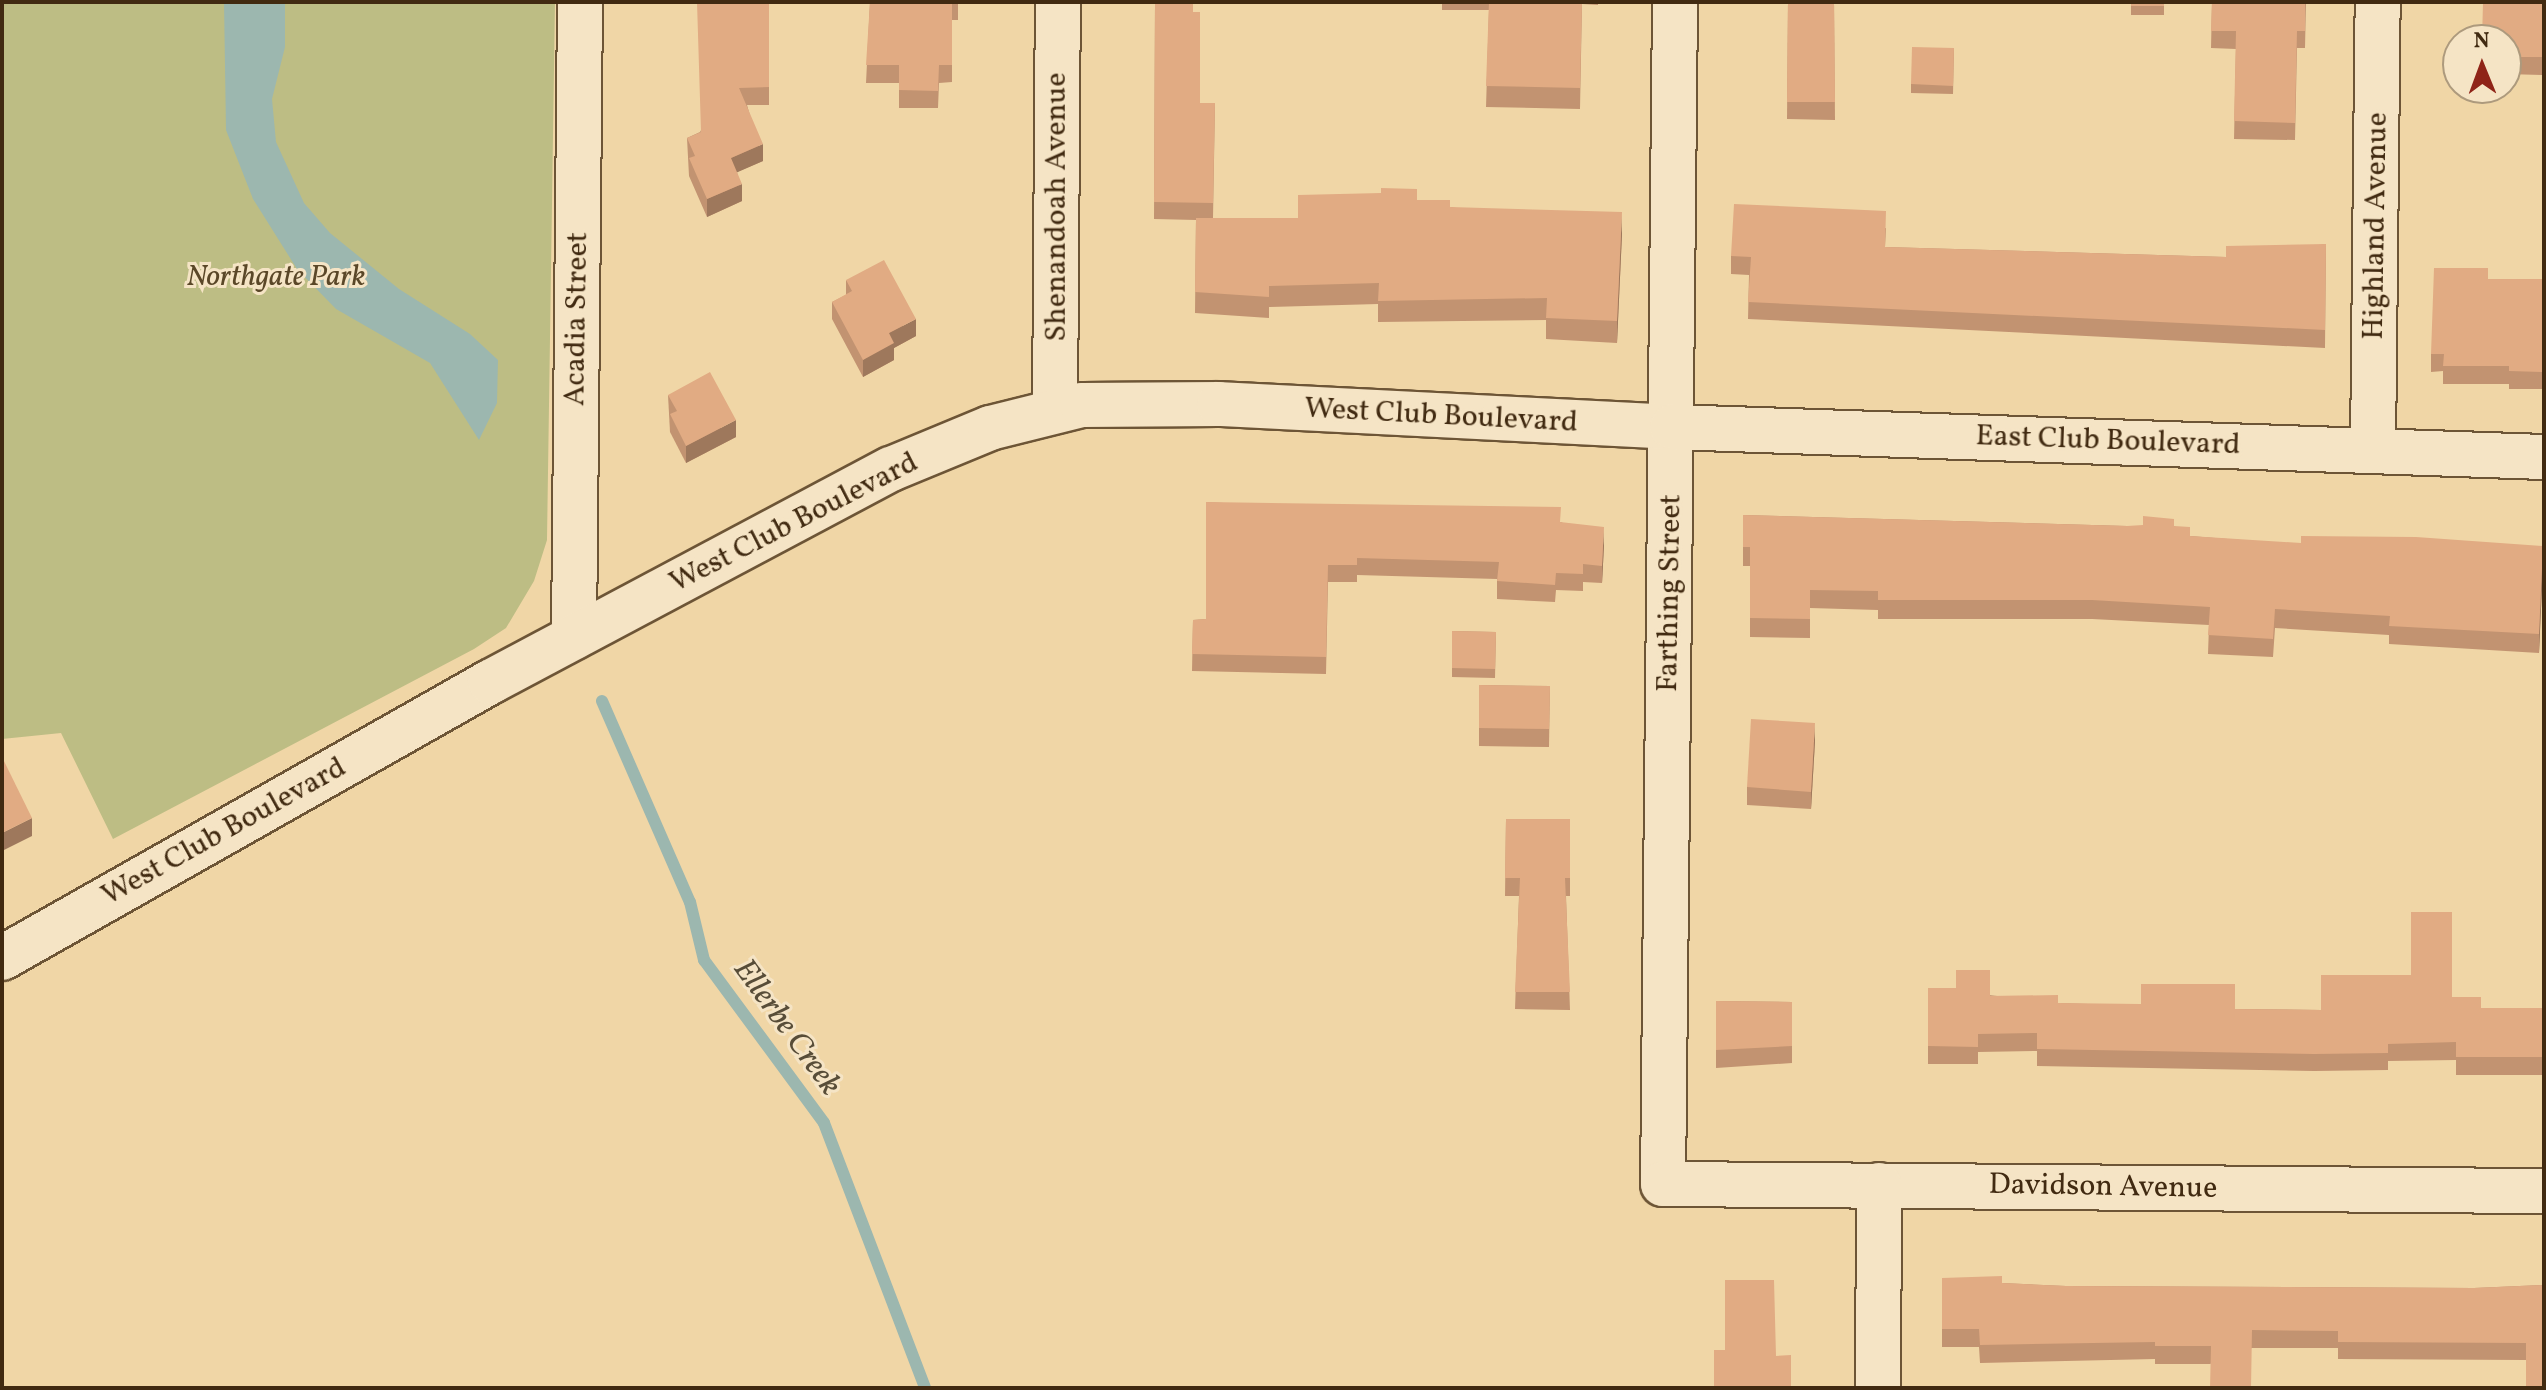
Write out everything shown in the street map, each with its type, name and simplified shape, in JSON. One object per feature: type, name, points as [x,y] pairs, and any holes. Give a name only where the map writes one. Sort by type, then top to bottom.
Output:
[{"type":"street","name":"Acadia Street","points":[[574,637],[580,2]]},
{"type":"street","name":"Shenandoah Avenue","points":[[1055,411],[1058,2]]},
{"type":"street","name":"Farthing Street","points":[[1663,1184],[1675,2]]},
{"type":"street","name":"Highland Avenue","points":[[2373,449],[2378,2]]},
{"type":"street","name":"West Club Boulevard","points":[[2,958],[574,637],[891,469],[990,428],[1055,411],[1118,403],[1219,404],[1672,427]]},
{"type":"street","name":"East Club Boulevard","points":[[1672,427],[2544,457]]},
{"type":"street","name":"Davidson Avenue","points":[[1663,1184],[2544,1191]]},
{"type":"street","points":[[1878,1388],[1879,1185]]},
{"type":"green space","name":"Northgate Park","points":[[2,2],[555,2],[547,540],[534,581],[506,628],[474,649],[113,839],[61,733],[2,739]]},
{"type":"water","points":[[224,2],[285,2],[285,47],[272,99],[276,142],[304,203],[330,233],[399,289],[470,334],[498,360],[497,403],[479,440],[430,363],[336,309],[297,269],[253,199],[226,130]]},
{"type":"building","points":[[697,2],[769,2],[769,87],[739,88],[763,144],[731,158],[742,184],[707,199],[689,158],[695,156],[687,138],[701,132]]},
{"type":"building","points":[[870,2],[958,2],[952,3],[952,65],[939,65],[938,91],[899,90],[899,65],[866,65]]},
{"type":"building","points":[[1155,2],[1193,2],[1193,12],[1200,12],[1200,103],[1215,103],[1213,203],[1154,202]]},
{"type":"building","points":[[1489,2],[1582,2],[1580,88],[1486,86]]},
{"type":"building","points":[[1788,2],[1834,2],[1835,102],[1787,102]]},
{"type":"building","points":[[2131,2],[2164,2],[2164,6],[2131,6]]},
{"type":"building","points":[[2212,2],[2305,2],[2305,31],[2297,31],[2295,123],[2234,121],[2236,31],[2211,31]]},
{"type":"building","points":[[2483,2],[2544,2],[2544,57],[2522,57],[2522,24],[2482,24]]},
{"type":"building","points":[[1912,47],[1954,48],[1953,86],[1911,84]]},
{"type":"building","points":[[1381,188],[1417,189],[1417,200],[1450,200],[1450,207],[1622,212],[1617,321],[1546,318],[1547,298],[1378,301],[1379,283],[1269,286],[1269,297],[1195,292],[1196,218],[1298,218],[1298,195],[1381,193]]},
{"type":"building","points":[[1734,204],[1886,211],[1885,247],[2226,257],[2226,246],[2326,244],[2325,330],[1748,302],[1751,257],[1731,256]]},
{"type":"building","points":[[884,260],[916,319],[889,333],[894,343],[863,360],[832,302],[852,291],[846,280]]},
{"type":"building","points":[[2434,268],[2488,268],[2488,279],[2544,279],[2544,372],[2509,371],[2509,366],[2443,366],[2444,354],[2431,354]]},
{"type":"building","points":[[710,372],[736,420],[686,446],[670,414],[677,411],[668,395]]},
{"type":"building","points":[[1206,502],[1561,507],[1560,522],[1604,527],[1602,566],[1583,564],[1583,574],[1556,573],[1555,585],[1497,581],[1499,562],[1357,558],[1357,565],[1328,565],[1326,657],[1192,654],[1193,620],[1206,619]]},
{"type":"building","points":[[1743,515],[2127,526],[2143,525],[2143,516],[2174,519],[2174,526],[2190,527],[2190,536],[2301,543],[2301,536],[2416,537],[2543,546],[2539,634],[2389,626],[2390,616],[2275,609],[2273,639],[2208,635],[2210,607],[2092,600],[1878,600],[1878,591],[1810,590],[1810,619],[1750,618],[1750,547],[1743,547]]},
{"type":"building","points":[[1452,631],[1496,632],[1495,669],[1452,668]]},
{"type":"building","points":[[1479,685],[1550,686],[1549,729],[1479,728]]},
{"type":"building","points":[[1751,719],[1815,723],[1811,792],[1747,787]]},
{"type":"building","points":[[2,757],[32,818],[2,833]]},
{"type":"building","points":[[1506,819],[1570,819],[1570,878],[1565,878],[1570,992],[1515,992],[1520,878],[1505,878]]},
{"type":"building","points":[[2411,912],[2452,912],[2452,997],[2481,997],[2481,1008],[2544,1008],[2544,1057],[2456,1057],[2456,1042],[2388,1044],[2388,1053],[2037,1049],[2037,1033],[1978,1034],[1978,1047],[1928,1046],[1928,988],[1956,988],[1956,970],[1990,970],[1990,996],[2058,995],[2058,1003],[2141,1004],[2141,984],[2235,984],[2235,1009],[2321,1010],[2321,975],[2411,975]]},
{"type":"building","points":[[1716,1001],[1792,1002],[1792,1046],[1716,1050]]},
{"type":"building","points":[[2002,1276],[2002,1283],[2066,1286],[2474,1288],[2544,1285],[2544,1388],[2526,1388],[2526,1343],[2338,1342],[2338,1331],[2252,1330],[2251,1388],[2210,1388],[2211,1346],[2155,1346],[2155,1342],[1980,1345],[1979,1329],[1942,1329],[1942,1278]]},
{"type":"building","points":[[1725,1280],[1774,1280],[1776,1356],[1791,1355],[1791,1388],[1690,1388],[1714,1386],[1714,1350],[1725,1350]]},
{"type":"waterway","name":"Ellerbe Creek","points":[[602,701],[690,902],[704,960],[824,1123],[925,1388]]}]
